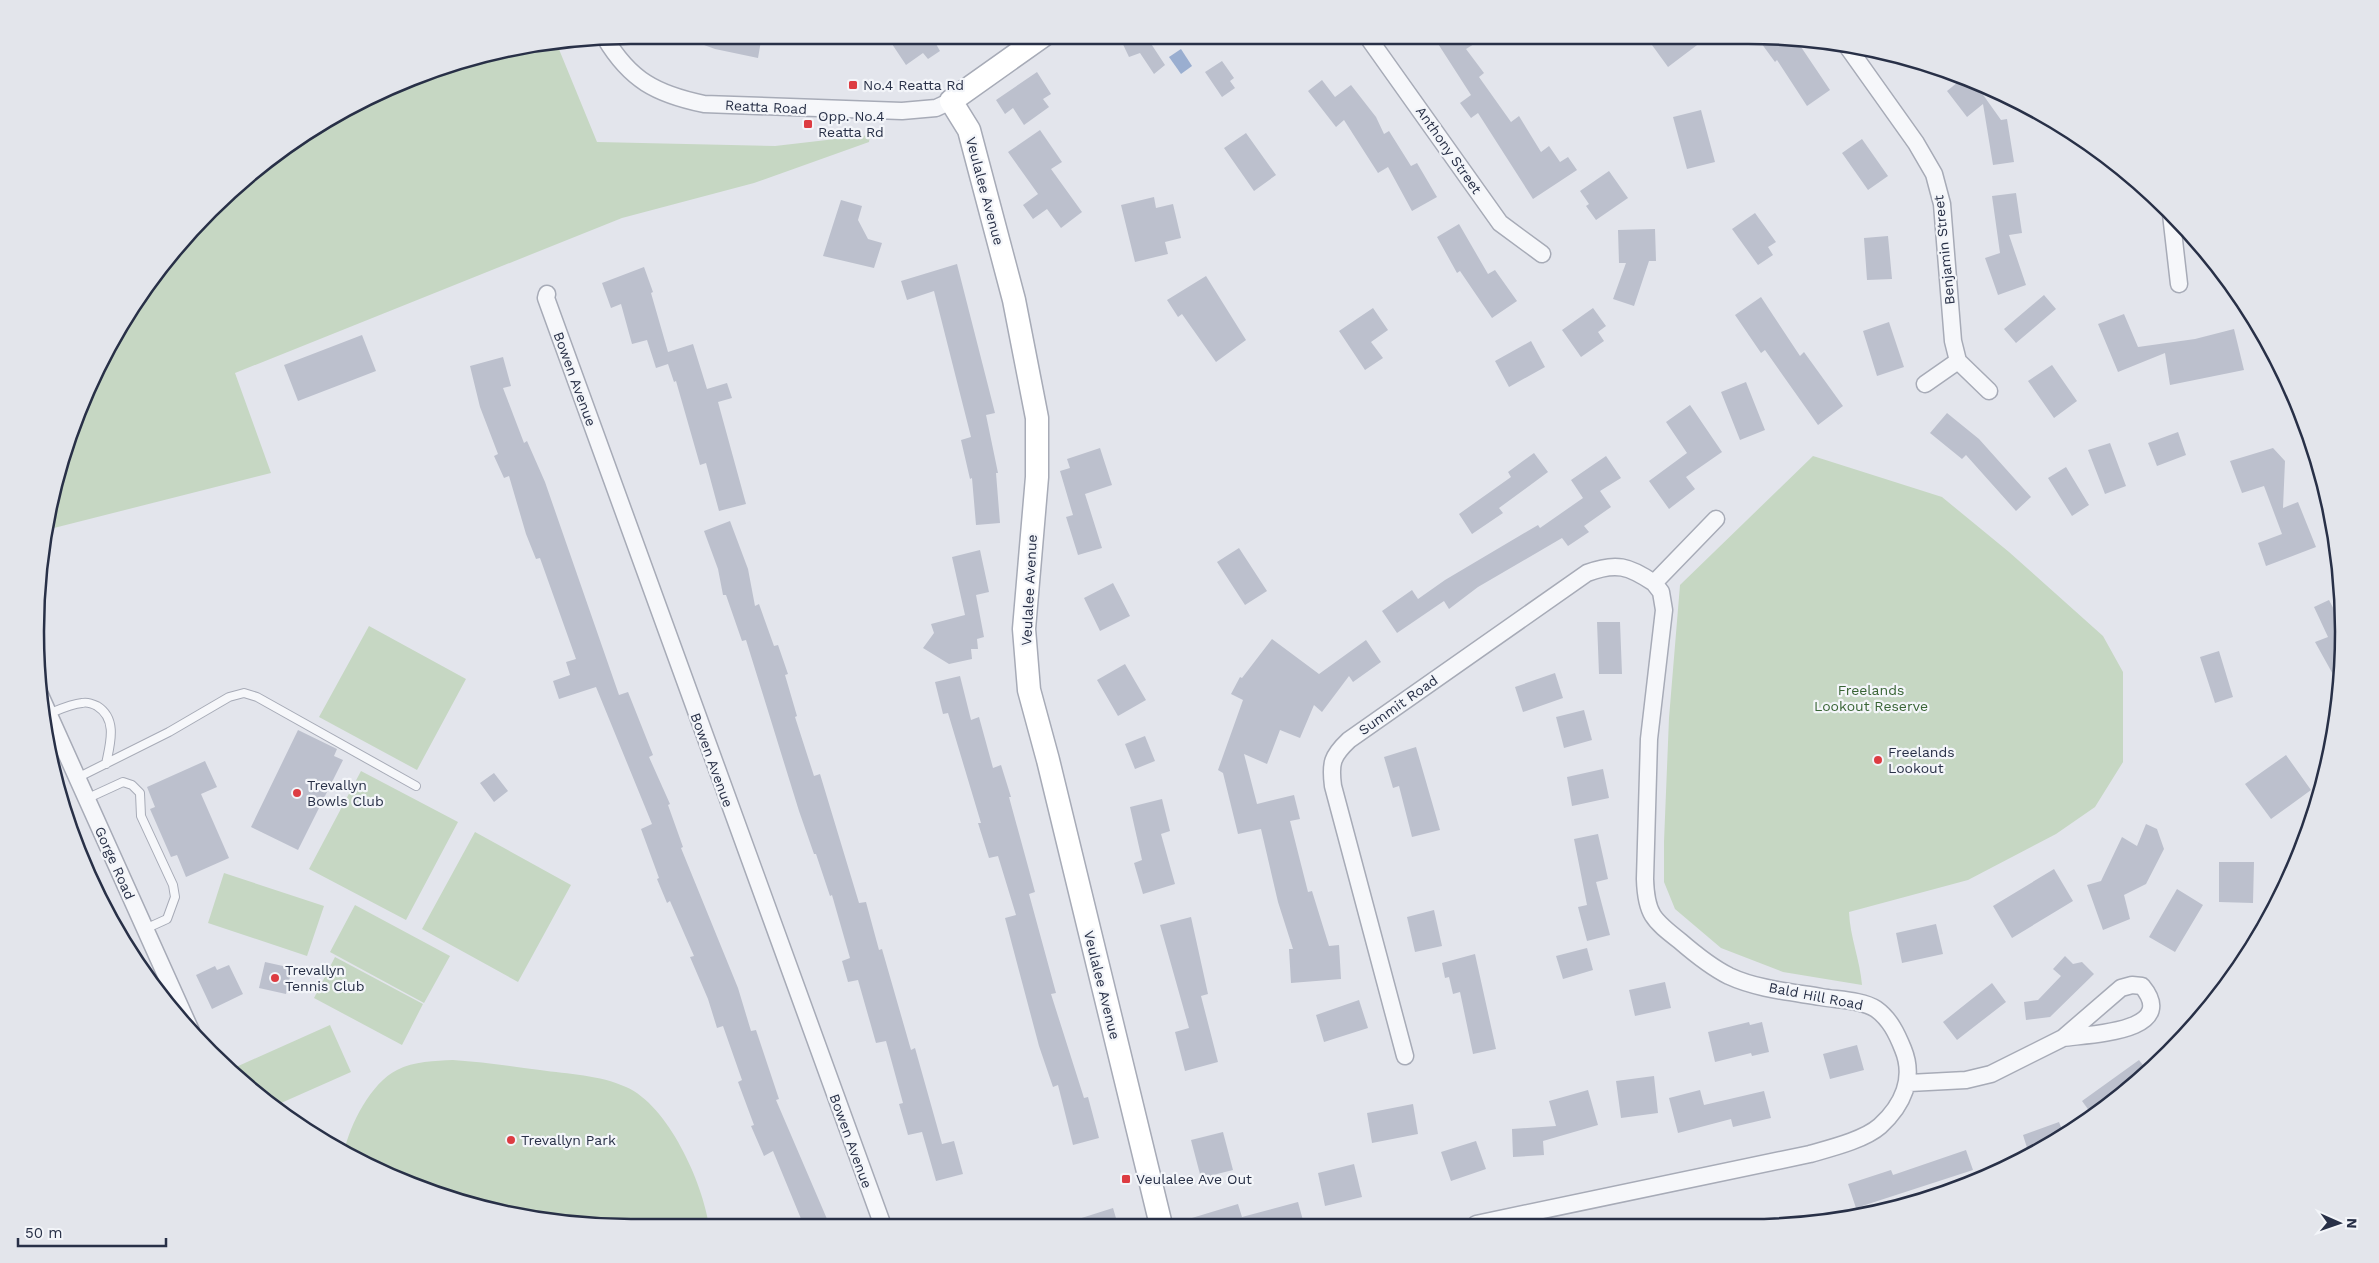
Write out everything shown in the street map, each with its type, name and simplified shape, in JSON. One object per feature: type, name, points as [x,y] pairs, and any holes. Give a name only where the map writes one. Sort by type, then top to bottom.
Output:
[{"type":"street","points":[[951,101],[1033,44]]},
{"type":"street","name":"Anthony Street","points":[[1374,44],[1500,223],[1542,254]]},
{"type":"street","name":"Reatta Road","points":[[610,45],[617,56],[633,74],[653,89],[674,98],[704,104],[902,111],[936,108],[951,101]]},
{"type":"street","name":"Benjamin Street","points":[[1852,53],[1916,143],[1934,174],[1942,204],[1953,341],[1958,361]]},
{"type":"street","name":"Veulalee Avenue","points":[[951,101],[969,130],[1014,300],[1037,418],[1037,477],[1024,629],[1029,690],[1048,760],[1160,1219]]},
{"type":"street","points":[[2171,225],[2179,284]]},
{"type":"street","name":"Bowen Avenue","points":[[547,294],[546,298],[676,659],[880,1219]]},
{"type":"street","points":[[1926,384],[1958,361],[1989,391]]},
{"type":"street","points":[[1654,583],[1716,519]]},
{"type":"street","name":"Summit Road","points":[[1405,1056],[1333,786],[1331,768],[1336,752],[1349,740],[1588,573],[1604,566],[1622,566],[1637,571],[1654,583]]},
{"type":"street","name":"Bald Hill Road","points":[[1654,583],[1661,592],[1664,610],[1649,739],[1645,879],[1646,902],[1653,916],[1666,930],[1698,956],[1730,976],[1772,988],[1875,1008],[1890,1021],[1900,1041],[1908,1061],[1909,1083]]},
{"type":"street","name":"Gorge Road","points":[[51,721],[180,1007]]},
{"type":"street","points":[[1500,1219],[1810,1154],[1852,1140],[1880,1127],[1898,1104],[1909,1083],[1966,1080],[1991,1074],[2063,1038],[2121,988],[2132,985],[2142,986],[2149,995],[2152,1005],[2150,1016],[2141,1024],[2106,1032],[2063,1038]]},
{"type":"lane","points":[[77,778],[228,697],[244,694],[257,697],[416,786]]},
{"type":"lane","points":[[50,713],[82,702],[93,704],[103,710],[110,721],[112,738],[106,764]]},
{"type":"lane","points":[[86,799],[123,782],[132,785],[140,793],[141,816],[173,885],[175,897],[167,919],[145,929]]},
{"type":"green space","points":[[559,49],[597,142],[775,146],[870,135],[869,142],[754,183],[622,218],[235,373],[271,473],[53,528],[64,479],[88,407],[122,338],[143,305],[165,274],[216,216],[274,165],[338,122],[407,88],[443,75],[517,55]]},
{"type":"green space","name":"Freelands Lookout Reserve","points":[[1813,456],[1942,497],[2009,552],[2103,636],[2123,672],[2123,762],[2095,807],[2056,834],[1968,880],[1849,912],[1862,985],[1783,972],[1721,948],[1675,909],[1664,882],[1669,718],[1680,585]]},
{"type":"green space","points":[[369,626],[466,679],[417,770],[319,717]]},
{"type":"green space","points":[[361,771],[458,822],[406,920],[309,869]]},
{"type":"green space","points":[[475,832],[571,885],[518,982],[422,929]]},
{"type":"green space","points":[[224,873],[324,906],[307,956],[208,923]]},
{"type":"green space","points":[[355,905],[450,956],[424,1003],[330,952]]},
{"type":"green space","points":[[335,957],[423,1004],[402,1045],[314,998]]},
{"type":"green space","points":[[330,1025],[351,1072],[281,1103],[237,1067]]},
{"type":"green space","name":"Trevallyn Park","points":[[453,1060],[497,1064],[595,1077],[626,1087],[641,1096],[656,1110],[681,1147],[699,1189],[707,1219],[593,1218],[517,1208],[479,1199],[407,1175],[346,1145],[351,1129],[363,1105],[379,1084],[397,1070],[425,1062]]},
{"type":"water","points":[[1181,49],[1192,66],[1181,74],[1169,57]]},
{"type":"building","points":[[701,44],[760,44],[758,58],[715,49]]},
{"type":"building","points":[[892,44],[936,44],[940,51],[928,59],[923,53],[906,65]]},
{"type":"building","points":[[1123,44],[1151,44],[1165,65],[1154,74],[1140,53],[1129,57]]},
{"type":"building","points":[[1438,44],[1474,44],[1466,49],[1484,73],[1479,77],[1511,122],[1519,116],[1541,152],[1549,146],[1560,162],[1568,157],[1577,170],[1533,199],[1478,113],[1471,118],[1460,103],[1471,95]]},
{"type":"building","points":[[1653,44],[1698,44],[1668,67],[1652,45]]},
{"type":"building","points":[[1762,44],[1801,47],[1830,90],[1807,106],[1777,60],[1775,62]]},
{"type":"building","points":[[1222,61],[1234,78],[1230,81],[1235,88],[1222,97],[1205,72]]},
{"type":"building","points":[[1037,72],[1051,94],[1043,99],[1049,107],[1024,125],[1013,108],[1005,114],[996,100]]},
{"type":"building","points":[[1322,80],[1335,97],[1351,85],[1376,117],[1384,134],[1389,131],[1411,166],[1417,163],[1437,197],[1412,211],[1388,167],[1378,173],[1344,120],[1336,127],[1308,91]]},
{"type":"building","points":[[1957,83],[1981,92],[2001,120],[2007,119],[2014,162],[1993,165],[1983,104],[1967,117],[1947,91]]},
{"type":"building","points":[[1701,110],[1715,162],[1687,169],[1673,117]]},
{"type":"building","points":[[1040,130],[1062,162],[1051,169],[1082,212],[1061,228],[1047,209],[1033,219],[1023,205],[1038,194],[1008,152]]},
{"type":"building","points":[[1246,133],[1276,175],[1254,191],[1224,148]]},
{"type":"building","points":[[1862,139],[1888,176],[1868,190],[1842,153]]},
{"type":"building","points":[[1609,171],[1628,198],[1596,220],[1586,206],[1589,204],[1580,191]]},
{"type":"building","points":[[2016,193],[2022,233],[2009,235],[2026,285],[1998,295],[1985,258],[2000,253],[1992,196]]},
{"type":"building","points":[[1154,197],[1156,208],[1173,204],[1181,238],[1165,242],[1168,254],[1135,262],[1121,205]]},
{"type":"building","points":[[841,200],[862,206],[858,220],[868,239],[882,243],[874,268],[823,256]]},
{"type":"building","points":[[1755,213],[1776,242],[1768,247],[1773,255],[1758,265],[1732,229]]},
{"type":"building","points":[[1459,224],[1488,274],[1495,270],[1517,301],[1492,318],[1460,271],[1457,273],[1437,237]]},
{"type":"building","points":[[1655,229],[1656,261],[1649,261],[1634,306],[1613,299],[1626,263],[1619,263],[1618,230]]},
{"type":"building","points":[[1888,236],[1892,279],[1867,280],[1864,238]]},
{"type":"building","points":[[957,264],[995,413],[986,415],[998,473],[996,473],[1000,523],[976,525],[972,478],[970,479],[961,440],[971,437],[934,291],[907,300],[901,281]]},
{"type":"building","points":[[644,267],[653,292],[651,293],[668,352],[693,344],[707,389],[727,383],[732,398],[718,402],[746,504],[719,511],[706,463],[700,465],[676,381],[674,382],[668,364],[656,368],[647,340],[632,344],[621,304],[611,308],[602,283]]},
{"type":"building","points":[[1206,276],[1246,340],[1216,362],[1182,314],[1178,317],[1167,300]]},
{"type":"building","points":[[2044,295],[2056,309],[2016,343],[2004,329]]},
{"type":"building","points":[[1761,297],[1800,356],[1804,352],[1843,406],[1818,425],[1765,350],[1761,353],[1735,315]]},
{"type":"building","points":[[1373,308],[1388,330],[1371,342],[1383,358],[1365,370],[1339,331]]},
{"type":"building","points":[[1593,308],[1606,326],[1598,332],[1604,341],[1581,357],[1562,330]]},
{"type":"building","points":[[2124,314],[2138,347],[2195,339],[2234,329],[2244,370],[2170,385],[2165,353],[2118,372],[2098,324]]},
{"type":"building","points":[[1889,322],[1904,367],[1877,376],[1863,331]]},
{"type":"building","points":[[362,335],[376,371],[298,401],[284,365]]},
{"type":"building","points":[[1531,341],[1545,367],[1509,387],[1495,361]]},
{"type":"building","points":[[503,357],[511,386],[503,388],[524,443],[527,441],[545,482],[619,695],[628,692],[653,755],[649,757],[670,804],[668,805],[683,847],[681,848],[738,988],[751,1031],[756,1030],[779,1099],[776,1100],[827,1219],[801,1219],[773,1151],[764,1156],[751,1126],[754,1125],[738,1082],[742,1080],[723,1026],[717,1028],[708,999],[690,957],[694,956],[670,901],[667,903],[657,879],[659,878],[641,829],[652,824],[596,687],[559,699],[553,681],[570,675],[566,662],[576,659],[540,558],[536,559],[526,534],[509,476],[504,478],[494,456],[498,454],[480,407],[470,366]]},
{"type":"building","points":[[2052,365],[2077,401],[2054,418],[2028,381]]},
{"type":"building","points":[[1746,382],[1765,430],[1740,440],[1721,392]]},
{"type":"building","points":[[1690,405],[1722,452],[1686,477],[1695,489],[1669,509],[1649,481],[1687,453],[1666,422]]},
{"type":"building","points":[[1947,413],[1979,439],[2031,497],[2016,511],[1966,455],[1962,459],[1930,433]]},
{"type":"building","points":[[2178,432],[2186,455],[2157,466],[2148,443]]},
{"type":"building","points":[[2110,443],[2126,486],[2105,494],[2088,450]]},
{"type":"building","points":[[1100,448],[1112,485],[1085,494],[1102,548],[1078,555],[1066,517],[1073,515],[1060,471],[1070,468],[1067,459]]},
{"type":"building","points":[[2273,448],[2285,461],[2283,508],[2298,502],[2316,547],[2266,566],[2258,543],[2282,534],[2264,486],[2242,493],[2230,461]]},
{"type":"building","points":[[1534,453],[1548,472],[1499,508],[1503,513],[1472,534],[1459,514],[1511,477],[1508,472]]},
{"type":"building","points":[[1606,456],[1621,478],[1600,491],[1611,507],[1584,526],[1589,532],[1568,546],[1562,538],[1478,587],[1449,609],[1444,601],[1397,633],[1382,611],[1412,590],[1418,599],[1445,580],[1538,525],[1540,528],[1583,498],[1571,480]]},
{"type":"building","points":[[2066,467],[2089,505],[2072,516],[2048,478]]},
{"type":"building","points":[[730,521],[748,569],[755,606],[759,604],[774,646],[778,645],[788,674],[785,675],[797,716],[795,717],[814,776],[820,774],[859,903],[866,902],[879,950],[882,949],[911,1050],[915,1048],[942,1144],[954,1141],[963,1174],[936,1181],[922,1132],[908,1135],[899,1104],[903,1103],[886,1041],[876,1043],[858,980],[848,982],[842,961],[850,958],[832,895],[830,896],[799,811],[746,640],[742,641],[726,595],[723,595],[718,569],[704,531]]},
{"type":"building","points":[[1239,548],[1267,591],[1245,605],[1217,562]]},
{"type":"building","points":[[980,550],[989,592],[976,595],[984,637],[977,639],[978,649],[971,649],[972,659],[949,664],[923,648],[934,633],[931,624],[965,615],[952,557]]},
{"type":"building","points":[[1113,583],[1130,616],[1100,631],[1084,598]]},
{"type":"building","points":[[2329,600],[2334,610],[2333,675],[2315,642],[2328,637],[2314,607]]},
{"type":"building","points":[[1597,622],[1620,622],[1622,674],[1599,674]]},
{"type":"building","points":[[1272,639],[1319,674],[1366,640],[1381,662],[1353,682],[1349,676],[1322,712],[1314,705],[1300,738],[1280,730],[1267,764],[1244,754],[1257,804],[1294,795],[1300,819],[1290,821],[1308,892],[1312,891],[1329,946],[1339,945],[1341,979],[1291,983],[1289,949],[1293,949],[1278,902],[1261,829],[1238,834],[1223,773],[1218,770],[1243,700],[1231,694],[1240,677],[1242,678]]},
{"type":"building","points":[[2219,651],[2233,697],[2215,703],[2200,657]]},
{"type":"building","points":[[1125,664],[1146,700],[1118,716],[1097,680]]},
{"type":"building","points":[[1555,673],[1563,698],[1523,712],[1515,687]]},
{"type":"building","points":[[960,676],[971,720],[979,717],[993,768],[1001,765],[1011,797],[1009,797],[1035,892],[1029,894],[1056,993],[1051,994],[1084,1098],[1088,1097],[1099,1138],[1073,1145],[1058,1085],[1053,1087],[1039,1046],[1005,918],[1016,915],[998,856],[989,858],[978,823],[981,823],[948,713],[943,714],[935,682]]},
{"type":"building","points":[[1584,710],[1592,740],[1564,748],[1556,717]]},
{"type":"building","name":"Trevallyn Bowls Club","points":[[298,730],[337,749],[334,756],[343,760],[298,850],[251,827]]},
{"type":"building","points":[[1145,736],[1155,761],[1135,769],[1125,744]]},
{"type":"building","points":[[1416,747],[1440,830],[1412,837],[1399,786],[1393,788],[1384,757]]},
{"type":"building","points":[[2286,755],[2311,790],[2271,819],[2245,784]]},
{"type":"building","points":[[205,761],[217,787],[201,794],[229,858],[186,877],[177,855],[171,857],[150,809],[155,807],[147,787]]},
{"type":"building","points":[[1603,769],[1609,798],[1572,806],[1567,777]]},
{"type":"building","points":[[494,773],[508,791],[494,802],[480,783]]},
{"type":"building","points":[[1162,799],[1170,831],[1161,834],[1175,884],[1143,894],[1134,863],[1142,860],[1130,807]]},
{"type":"building","points":[[2146,824],[2157,829],[2164,849],[2146,884],[2124,895],[2130,919],[2103,930],[2087,885],[2101,881],[2122,837],[2137,846]]},
{"type":"building","points":[[1598,834],[1608,879],[1596,882],[1610,935],[1587,941],[1578,907],[1587,905],[1574,839]]},
{"type":"building","points":[[2219,862],[2254,862],[2253,903],[2219,902]]},
{"type":"building","points":[[2054,869],[2073,901],[2012,938],[1993,906]]},
{"type":"building","points":[[2177,889],[2203,905],[2175,952],[2149,937]]},
{"type":"building","points":[[1434,910],[1442,946],[1415,952],[1407,917]]},
{"type":"building","points":[[1191,917],[1208,994],[1201,996],[1218,1062],[1185,1071],[1175,1032],[1189,1028],[1160,925]]},
{"type":"building","points":[[1936,924],[1943,954],[1902,963],[1896,933]]},
{"type":"building","points":[[1587,948],[1593,970],[1563,979],[1556,956]]},
{"type":"building","points":[[1475,954],[1496,1049],[1473,1054],[1460,992],[1453,994],[1449,977],[1445,978],[1442,963]]},
{"type":"building","points":[[2065,956],[2073,964],[2082,962],[2094,974],[2050,1017],[2026,1020],[2024,1002],[2038,1000],[2061,976],[2053,969]]},
{"type":"building","name":"Trevallyn Tennis Club","points":[[265,962],[292,968],[286,994],[259,988]]},
{"type":"building","points":[[229,965],[243,994],[212,1009],[196,975],[215,966],[217,970]]},
{"type":"building","points":[[1665,982],[1671,1008],[1635,1016],[1629,990]]},
{"type":"building","points":[[1992,983],[2006,1002],[1957,1040],[1943,1022]]},
{"type":"building","points":[[1359,1000],[1368,1028],[1324,1042],[1316,1015]]},
{"type":"building","points":[[1749,1022],[1750,1025],[1762,1022],[1769,1052],[1752,1056],[1751,1053],[1715,1062],[1708,1032]]},
{"type":"building","points":[[1857,1045],[1864,1070],[1830,1079],[1823,1054]]},
{"type":"building","points":[[2139,1060],[2143,1065],[2088,1110],[2082,1101]]},
{"type":"building","points":[[1654,1076],[1658,1113],[1621,1118],[1616,1081]]},
{"type":"building","points":[[1588,1090],[1598,1125],[1543,1141],[1544,1155],[1513,1157],[1512,1129],[1556,1126],[1549,1101]]},
{"type":"building","points":[[1700,1090],[1704,1105],[1764,1091],[1771,1118],[1733,1127],[1731,1119],[1678,1133],[1669,1098]]},
{"type":"building","points":[[1413,1104],[1418,1134],[1372,1143],[1367,1113]]},
{"type":"building","points":[[2059,1122],[2061,1128],[2027,1148],[2023,1135]]},
{"type":"building","points":[[1223,1132],[1233,1170],[1201,1178],[1191,1140]]},
{"type":"building","points":[[1476,1141],[1486,1169],[1451,1181],[1441,1152]]},
{"type":"building","points":[[1966,1150],[1973,1170],[1856,1208],[1848,1184],[1891,1170],[1893,1175]]},
{"type":"building","points":[[1354,1164],[1362,1197],[1325,1206],[1318,1173]]},
{"type":"building","points":[[1298,1202],[1303,1219],[1189,1219],[1238,1204],[1242,1217]]},
{"type":"building","points":[[1113,1208],[1116,1219],[1078,1219]]},
{"type":"place","name":"No.4 Reatta Rd","points":[[853,85]]},
{"type":"place","name":"Opp. No.4 Reatta Rd","points":[[808,124]]},
{"type":"place","name":"Freelands Lookout","points":[[1878,760]]},
{"type":"place","name":"Trevallyn Bowls Club","points":[[297,793]]},
{"type":"place","name":"Trevallyn Tennis Club","points":[[275,978]]},
{"type":"place","name":"Trevallyn Park","points":[[511,1140]]},
{"type":"place","name":"Veulalee Ave Out","points":[[1126,1179]]}]
